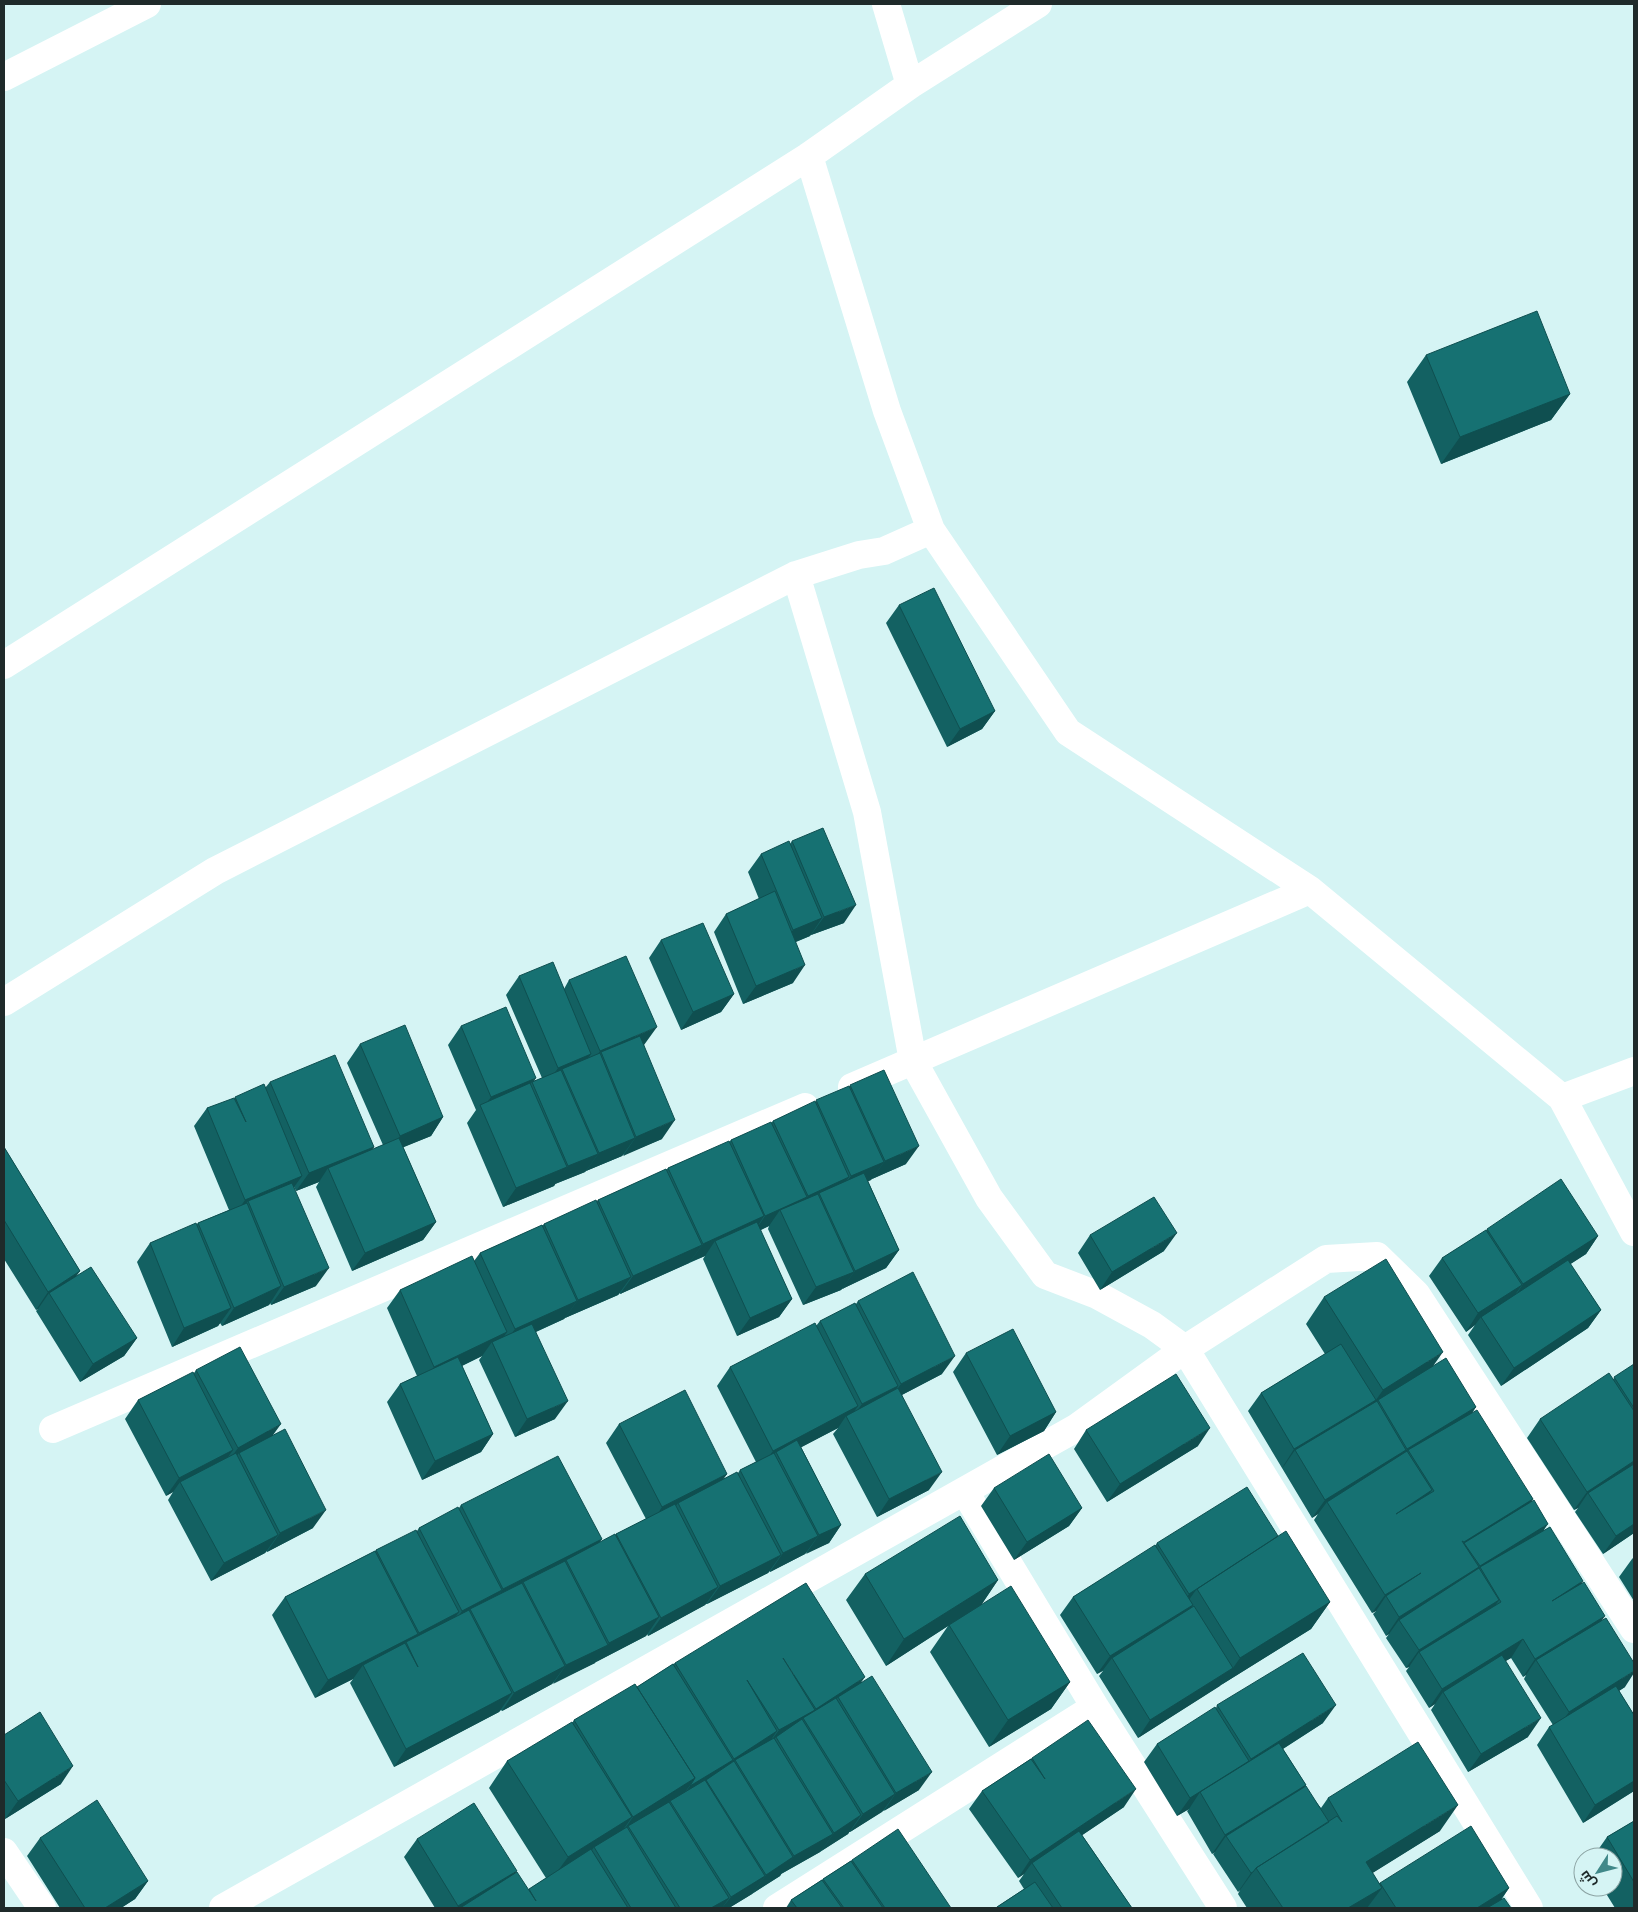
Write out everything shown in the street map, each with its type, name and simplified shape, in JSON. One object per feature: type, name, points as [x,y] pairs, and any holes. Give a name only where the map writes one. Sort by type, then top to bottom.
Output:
[{"type":"street","points":[[4,77],[147,4]]},
{"type":"street","points":[[886,4],[910,84]]},
{"type":"street","points":[[4,665],[809,156],[910,84],[1038,4]]},
{"type":"street","points":[[809,156],[886,411],[930,530],[1068,732],[1310,890],[1562,1098],[1634,1232]]},
{"type":"street","points":[[4,1002],[215,871],[796,575],[859,555],[884,551],[930,530]]},
{"type":"street","points":[[796,575],[867,812],[913,1061],[989,1198],[1045,1275],[1097,1295],[1152,1325],[1185,1349],[1529,1908]]},
{"type":"street","points":[[53,1428],[1310,890]]},
{"type":"street","points":[[1562,1098],[1634,1071]]},
{"type":"street","points":[[223,1908],[1076,1428],[1185,1349],[1326,1258],[1377,1256],[1416,1294],[1634,1629]]},
{"type":"street","points":[[965,1492],[1095,1708],[1223,1908]]},
{"type":"street","points":[[777,1908],[1095,1708]]},
{"type":"street","points":[[4,1852],[42,1908]]},
{"type":"building","points":[[1537,311],[1570,394],[1460,437],[1426,355]]},
{"type":"building","points":[[934,588],[995,711],[960,729],[899,605]]},
{"type":"building","points":[[823,828],[856,905],[824,917],[792,841]]},
{"type":"building","points":[[789,841],[822,918],[793,930],[761,854]]},
{"type":"building","points":[[775,891],[805,965],[756,986],[726,914]]},
{"type":"building","points":[[703,923],[734,994],[693,1012],[661,940]]},
{"type":"building","points":[[626,956],[657,1027],[600,1051],[569,980]]},
{"type":"building","points":[[553,962],[591,1054],[558,1068],[519,976]]},
{"type":"building","points":[[506,1007],[536,1078],[491,1097],[461,1026]]},
{"type":"building","points":[[405,1025],[443,1117],[400,1136],[360,1044]]},
{"type":"building","points":[[640,1036],[675,1120],[636,1137],[601,1052]]},
{"type":"building","points":[[600,1053],[635,1138],[599,1153],[562,1069]]},
{"type":"building","points":[[335,1055],[374,1147],[309,1173],[270,1082]]},
{"type":"building","points":[[561,1070],[598,1154],[568,1166],[532,1082]]},
{"type":"building","points":[[884,1070],[919,1146],[885,1161],[850,1085]]},
{"type":"building","points":[[530,1083],[567,1167],[516,1188],[480,1105]]},
{"type":"building","points":[[264,1084],[302,1176],[245,1200],[207,1108],[234,1098],[246,1122],[235,1097]]},
{"type":"building","points":[[849,1086],[884,1162],[851,1176],[816,1100]]},
{"type":"building","points":[[815,1101],[849,1177],[808,1196],[773,1121]]},
{"type":"building","points":[[771,1122],[807,1197],[765,1216],[731,1140]]},
{"type":"building","points":[[399,1138],[436,1222],[365,1253],[328,1168]]},
{"type":"building","points":[[729,1141],[764,1216],[703,1244],[668,1168]]},
{"type":"building","points":[[4,1147],[80,1271],[48,1292],[4,1220]]},
{"type":"building","points":[[666,1169],[702,1245],[633,1276],[598,1200]]},
{"type":"building","points":[[864,1173],[899,1250],[855,1271],[819,1193]]},
{"type":"building","points":[[1561,1179],[1598,1236],[1523,1284],[1487,1229]]},
{"type":"building","points":[[292,1183],[329,1268],[284,1287],[248,1201]]},
{"type":"building","points":[[818,1194],[854,1272],[816,1287],[780,1210]]},
{"type":"building","points":[[1154,1197],[1177,1233],[1112,1272],[1090,1235]]},
{"type":"building","points":[[596,1200],[631,1277],[578,1300],[544,1224]]},
{"type":"building","points":[[247,1203],[281,1286],[234,1308],[198,1223]]},
{"type":"building","points":[[757,1222],[792,1299],[750,1318],[715,1241]]},
{"type":"building","points":[[196,1223],[231,1308],[184,1328],[150,1243]]},
{"type":"building","points":[[542,1225],[577,1301],[515,1329],[480,1253]]},
{"type":"building","points":[[1486,1230],[1522,1285],[1478,1313],[1442,1258]]},
{"type":"building","points":[[472,1256],[507,1332],[434,1367],[400,1290]]},
{"type":"building","points":[[1386,1259],[1443,1352],[1383,1390],[1324,1297]]},
{"type":"building","points":[[1568,1260],[1601,1310],[1514,1368],[1481,1317]]},
{"type":"building","points":[[91,1267],[137,1338],[93,1364],[49,1293]]},
{"type":"building","points":[[913,1272],[955,1356],[901,1384],[858,1301]]},
{"type":"building","points":[[855,1303],[898,1386],[862,1404],[820,1321]]},
{"type":"building","points":[[815,1323],[858,1406],[773,1451],[730,1367]]},
{"type":"building","points":[[532,1324],[568,1401],[527,1419],[492,1342]]},
{"type":"building","points":[[1013,1329],[1056,1412],[1010,1436],[966,1353]]},
{"type":"building","points":[[1341,1344],[1376,1400],[1294,1449],[1261,1393]]},
{"type":"building","points":[[240,1347],[281,1424],[238,1448],[196,1370]]},
{"type":"building","points":[[458,1357],[493,1434],[435,1461],[400,1384]]},
{"type":"building","points":[[1446,1358],[1476,1407],[1407,1449],[1378,1400]]},
{"type":"building","points":[[1634,1364],[1634,1408],[1614,1377]]},
{"type":"building","points":[[193,1372],[233,1450],[179,1478],[138,1400]]},
{"type":"building","points":[[1609,1373],[1634,1411],[1634,1461],[1587,1492],[1540,1419]]},
{"type":"building","points":[[1176,1374],[1210,1428],[1120,1484],[1086,1430]]},
{"type":"building","points":[[898,1388],[942,1472],[889,1499],[846,1416]]},
{"type":"building","points":[[685,1390],[727,1474],[662,1507],[619,1424]]},
{"type":"building","points":[[1377,1401],[1406,1450],[1325,1500],[1295,1450]]},
{"type":"building","points":[[1477,1410],[1533,1499],[1464,1542],[1462,1541],[1479,1567],[1399,1617],[1386,1596],[1421,1573],[1385,1595],[1327,1502],[1407,1451],[1432,1490],[1396,1514],[1434,1491],[1408,1450]]},
{"type":"building","points":[[285,1429],[326,1510],[280,1533],[239,1453]]},
{"type":"building","points":[[797,1440],[841,1525],[819,1535],[776,1452]]},
{"type":"building","points":[[236,1453],[278,1535],[224,1563],[180,1482]]},
{"type":"building","points":[[774,1453],[818,1536],[783,1553],[740,1470]]},
{"type":"building","points":[[1049,1454],[1082,1508],[1027,1542],[994,1488]]},
{"type":"building","points":[[558,1456],[602,1539],[503,1589],[461,1505]]},
{"type":"building","points":[[1634,1464],[1634,1524],[1616,1536],[1588,1493]]},
{"type":"building","points":[[737,1472],[781,1555],[720,1586],[678,1503]]},
{"type":"building","points":[[1247,1487],[1278,1536],[1189,1594],[1157,1543]]},
{"type":"building","points":[[1534,1500],[1548,1524],[1480,1566],[1464,1543]]},
{"type":"building","points":[[675,1504],[718,1587],[661,1618],[616,1534]]},
{"type":"building","points":[[458,1507],[502,1590],[462,1611],[419,1528]]},
{"type":"building","points":[[960,1516],[998,1580],[904,1639],[865,1574]]},
{"type":"building","points":[[1550,1527],[1583,1581],[1552,1601],[1584,1582],[1605,1616],[1535,1659],[1523,1639],[1442,1689],[1419,1652],[1501,1602],[1480,1567]]},
{"type":"building","points":[[416,1530],[459,1612],[419,1633],[376,1550]]},
{"type":"building","points":[[1286,1531],[1330,1602],[1240,1658],[1197,1589]]},
{"type":"building","points":[[615,1534],[659,1617],[609,1643],[566,1560]]},
{"type":"building","points":[[1155,1545],[1193,1605],[1110,1656],[1073,1597]]},
{"type":"building","points":[[375,1551],[418,1634],[328,1680],[285,1597]]},
{"type":"building","points":[[565,1561],[608,1645],[566,1665],[523,1582]]},
{"type":"building","points":[[1479,1568],[1499,1600],[1419,1650],[1399,1620]]},
{"type":"building","points":[[522,1583],[565,1666],[514,1693],[470,1609]]},
{"type":"building","points":[[806,1583],[865,1677],[816,1709],[783,1658],[815,1710],[779,1730],[747,1680],[777,1731],[734,1759],[675,1663]]},
{"type":"building","points":[[1011,1586],[1070,1682],[1008,1720],[949,1625]]},
{"type":"building","points":[[1194,1606],[1233,1668],[1150,1720],[1112,1658]]},
{"type":"building","points":[[469,1610],[512,1693],[406,1749],[363,1665],[405,1643],[418,1667],[406,1642]]},
{"type":"building","points":[[1606,1618],[1634,1663],[1634,1671],[1569,1712],[1536,1660]]},
{"type":"building","points":[[1303,1653],[1336,1705],[1251,1759],[1217,1705]]},
{"type":"building","points":[[1502,1655],[1541,1718],[1481,1754],[1443,1692]]},
{"type":"building","points":[[673,1664],[733,1760],[690,1786],[695,1778],[637,1687]]},
{"type":"building","points":[[872,1676],[932,1772],[896,1793],[838,1697]]},
{"type":"building","points":[[635,1684],[695,1778],[633,1817],[574,1720]]},
{"type":"building","points":[[1616,1686],[1634,1715],[1634,1781],[1595,1805],[1549,1727]]},
{"type":"building","points":[[836,1698],[895,1794],[863,1814],[803,1718]]},
{"type":"building","points":[[1215,1707],[1249,1761],[1190,1798],[1157,1744]]},
{"type":"building","points":[[40,1712],[73,1766],[18,1801],[4,1780],[4,1735]]},
{"type":"building","points":[[802,1719],[861,1815],[834,1833],[776,1737]]},
{"type":"building","points":[[1088,1720],[1136,1789],[1030,1860],[982,1791],[1031,1759],[1045,1779],[1032,1758]]},
{"type":"building","points":[[572,1722],[632,1817],[568,1857],[507,1761]]},
{"type":"building","points":[[774,1738],[833,1834],[794,1856],[735,1760]]},
{"type":"building","points":[[1418,1742],[1458,1805],[1366,1862],[1382,1888],[1348,1908],[1283,1908],[1256,1868],[1337,1816],[1342,1822],[1328,1798]]},
{"type":"building","points":[[1279,1743],[1306,1785],[1225,1835],[1200,1792]]},
{"type":"building","points":[[734,1761],[793,1857],[766,1875],[706,1780]]},
{"type":"building","points":[[705,1780],[765,1876],[731,1897],[670,1801]]},
{"type":"building","points":[[1306,1786],[1329,1822],[1251,1873],[1226,1836]]},
{"type":"building","points":[[97,1800],[148,1881],[105,1908],[85,1908],[40,1838]]},
{"type":"building","points":[[669,1802],[729,1898],[711,1908],[680,1908],[628,1826]]},
{"type":"building","points":[[474,1803],[517,1871],[458,1906],[417,1839]]},
{"type":"building","points":[[1634,1821],[1634,1882],[1623,1864],[1623,1847],[1613,1847],[1607,1837]]},
{"type":"building","points":[[1471,1826],[1509,1888],[1477,1908],[1396,1908],[1380,1883]]},
{"type":"building","points":[[627,1827],[676,1908],[631,1908],[594,1847]]},
{"type":"building","points":[[898,1829],[951,1908],[885,1908],[852,1860]]},
{"type":"building","points":[[1079,1831],[1132,1908],[1062,1908],[1032,1863]]},
{"type":"building","points":[[591,1849],[628,1908],[460,1908],[517,1872],[536,1901],[529,1889]]},
{"type":"building","points":[[851,1861],[883,1908],[844,1908],[823,1879]]},
{"type":"building","points":[[822,1880],[842,1908],[797,1908],[791,1900]]},
{"type":"building","points":[[1035,1882],[1053,1908],[997,1907]]},
{"type":"building","points":[[1504,1898],[1511,1908],[1487,1908]]}]
